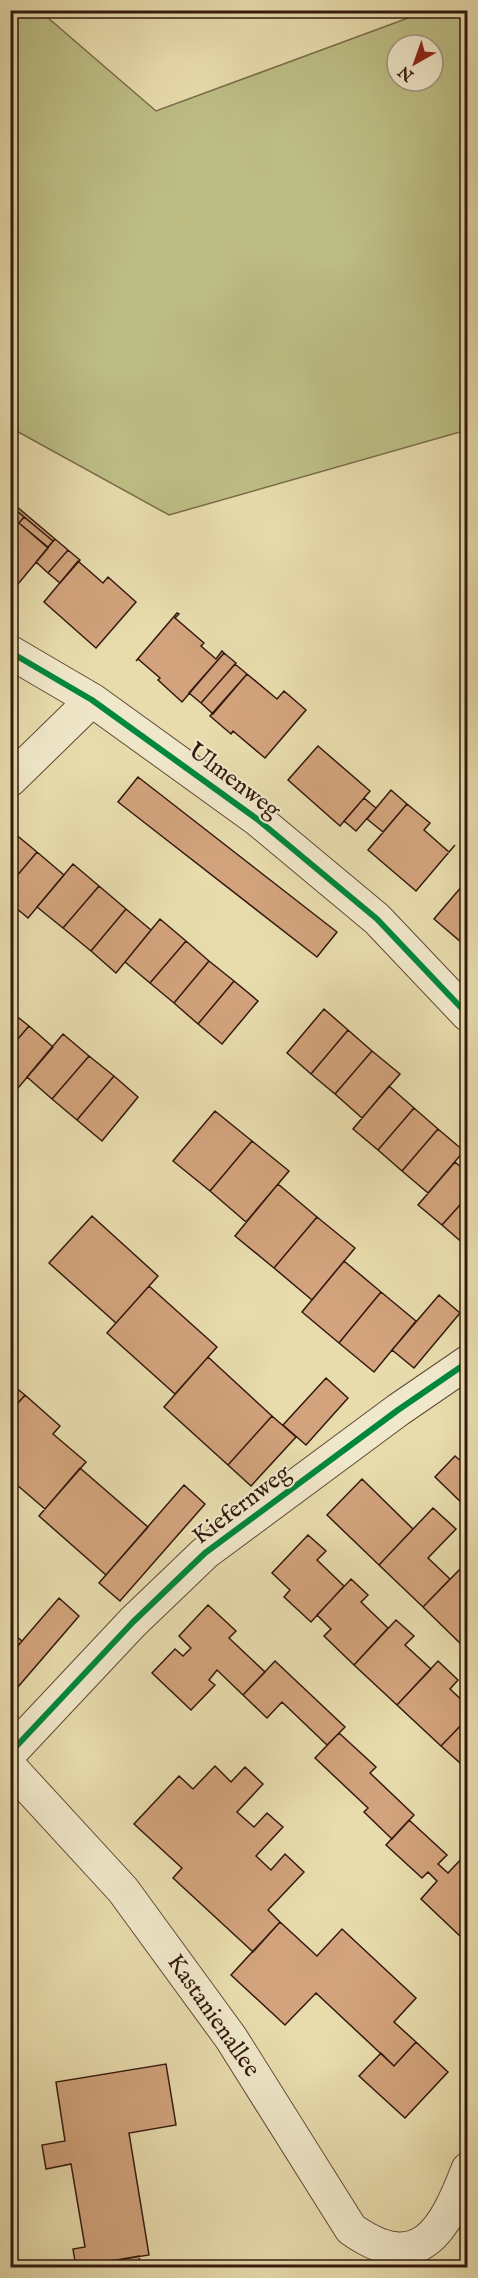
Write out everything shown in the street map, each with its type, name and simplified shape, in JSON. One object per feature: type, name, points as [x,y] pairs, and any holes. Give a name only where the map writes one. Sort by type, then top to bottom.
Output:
[{"type":"street","name":"Ulmenweg","points":[[10,652],[92,700],[257,819],[376,919],[468,1016]]},
{"type":"street","points":[[10,780],[92,700]]},
{"type":"street","name":"Kiefernweg","points":[[10,1753],[133,1622],[205,1553],[398,1410],[468,1362]]},
{"type":"street","name":"Kastanienallee","points":[[10,1767],[116,1882],[137,1909],[231,2038],[351,2229],[379,2256],[407,2265]]},
{"type":"street","points":[[407,2265],[425,2253],[439,2237],[448,2222],[468,2169]]},
{"type":"green space","points":[[11,10],[40,11],[156,111],[427,11],[467,11],[467,430],[169,515],[11,428]]},
{"type":"building","points":[[10,501],[55,539],[53,541],[10,505]]},
{"type":"building","points":[[10,505],[24,517],[19,523],[48,548],[13,590],[10,587]]},
{"type":"building","points":[[24,517],[53,541],[48,547],[19,523]]},
{"type":"building","points":[[55,539],[68,550],[48,573],[36,562]]},
{"type":"building","points":[[68,550],[80,560],[60,583],[48,573]]},
{"type":"building","points":[[78,561],[103,583],[108,577],[136,602],[96,648],[44,602]]},
{"type":"building","points":[[177,613],[179,614],[175,618],[204,643],[201,646],[216,659],[222,651],[224,653],[182,702],[158,680],[160,678],[138,659],[136,661]]},
{"type":"building","points":[[224,653],[236,663],[201,703],[189,693]]},
{"type":"building","points":[[235,664],[247,674],[213,714],[201,703]]},
{"type":"building","points":[[247,674],[277,699],[284,691],[306,710],[265,758],[233,731],[231,734],[210,716]]},
{"type":"building","points":[[318,746],[370,791],[340,826],[288,780]]},
{"type":"building","points":[[138,777],[337,932],[317,957],[118,802]]},
{"type":"building","points":[[391,790],[407,804],[383,832],[367,819]]},
{"type":"building","points":[[364,798],[376,808],[356,831],[344,821]]},
{"type":"building","points":[[407,804],[430,823],[424,830],[449,852],[455,845],[416,891],[368,850]]},
{"type":"building","points":[[14,833],[37,852],[10,884],[10,836]]},
{"type":"building","points":[[37,852],[64,875],[28,918],[10,903],[10,884]]},
{"type":"building","points":[[73,864],[99,886],[63,928],[37,907]]},
{"type":"building","points":[[468,879],[468,948],[434,919]]},
{"type":"building","points":[[99,886],[126,909],[91,951],[63,928]]},
{"type":"building","points":[[126,909],[151,930],[116,973],[91,951]]},
{"type":"building","points":[[160,919],[186,941],[150,983],[125,962]]},
{"type":"building","points":[[186,941],[209,961],[174,1003],[150,983]]},
{"type":"building","points":[[209,961],[234,981],[198,1024],[174,1003]]},
{"type":"building","points":[[234,981],[258,1001],[222,1044],[198,1024]]},
{"type":"building","points":[[324,1009],[348,1030],[311,1074],[287,1053]]},
{"type":"building","points":[[10,1011],[29,1026],[10,1048]]},
{"type":"building","points":[[29,1026],[53,1047],[18,1088],[10,1081],[10,1048]]},
{"type":"building","points":[[348,1030],[372,1051],[335,1094],[311,1074]]},
{"type":"building","points":[[63,1034],[89,1056],[52,1099],[27,1077]]},
{"type":"building","points":[[372,1051],[400,1074],[362,1118],[335,1094]]},
{"type":"building","points":[[89,1056],[114,1076],[77,1120],[52,1099]]},
{"type":"building","points":[[114,1076],[138,1097],[102,1141],[77,1120]]},
{"type":"building","points":[[389,1086],[414,1108],[378,1150],[353,1129]]},
{"type":"building","points":[[414,1108],[438,1129],[402,1171],[378,1150]]},
{"type":"building","points":[[215,1111],[252,1141],[210,1191],[173,1161]]},
{"type":"building","points":[[438,1129],[464,1151],[428,1193],[402,1171]]},
{"type":"building","points":[[252,1141],[289,1171],[246,1222],[210,1191]]},
{"type":"building","points":[[455,1162],[468,1173],[468,1196],[442,1225],[418,1205]]},
{"type":"building","points":[[278,1184],[317,1217],[274,1268],[235,1236]]},
{"type":"building","points":[[468,1196],[468,1241],[465,1245],[442,1225]]},
{"type":"building","points":[[92,1216],[158,1276],[116,1323],[49,1263]]},
{"type":"building","points":[[317,1217],[355,1248],[312,1300],[274,1268]]},
{"type":"building","points":[[344,1261],[381,1292],[339,1343],[302,1312]]},
{"type":"building","points":[[149,1286],[217,1347],[175,1394],[107,1333]]},
{"type":"building","points":[[381,1292],[416,1321],[374,1372],[339,1343]]},
{"type":"building","points":[[439,1295],[460,1313],[414,1368],[392,1350]]},
{"type":"building","points":[[208,1357],[272,1416],[228,1465],[164,1407]]},
{"type":"building","points":[[326,1378],[348,1398],[306,1445],[283,1425]]},
{"type":"building","points":[[10,1383],[25,1395],[10,1412]]},
{"type":"building","points":[[25,1395],[60,1426],[53,1434],[86,1462],[45,1509],[10,1479],[16,1471],[10,1466],[10,1412]]},
{"type":"building","points":[[272,1416],[296,1437],[251,1486],[228,1465]]},
{"type":"building","points":[[455,1456],[468,1467],[468,1509],[435,1477]]},
{"type":"building","points":[[80,1468],[148,1527],[106,1575],[39,1516]]},
{"type":"building","points":[[362,1479],[413,1529],[379,1565],[327,1515]]},
{"type":"building","points":[[184,1485],[205,1504],[120,1601],[99,1583]]},
{"type":"building","points":[[433,1508],[456,1529],[428,1558],[450,1579],[423,1607],[379,1565]]},
{"type":"building","points":[[308,1535],[326,1551],[317,1560],[344,1586],[311,1622],[284,1597],[290,1590],[272,1573]]},
{"type":"building","points":[[468,1561],[467,1598],[467,1650],[423,1607]]},
{"type":"building","points":[[351,1579],[368,1595],[361,1602],[388,1628],[354,1665],[324,1636],[331,1629],[317,1615]]},
{"type":"building","points":[[59,1598],[79,1616],[11,1695],[10,1655]]},
{"type":"building","points":[[208,1605],[236,1631],[229,1638],[265,1672],[243,1695],[217,1670],[209,1680],[215,1685],[191,1710],[152,1673],[175,1649],[183,1656],[191,1648],[179,1636]]},
{"type":"building","points":[[396,1620],[414,1636],[405,1645],[431,1669],[397,1705],[354,1665]]},
{"type":"building","points":[[10,1631],[22,1641],[10,1655]]},
{"type":"building","points":[[275,1661],[345,1727],[327,1745],[282,1702],[267,1718],[243,1695]]},
{"type":"building","points":[[438,1661],[458,1680],[450,1689],[468,1706],[468,1718],[441,1746],[397,1705]]},
{"type":"building","points":[[468,1718],[468,1770],[441,1746]]},
{"type":"building","points":[[339,1733],[376,1767],[370,1773],[414,1815],[392,1839],[364,1812],[368,1808],[315,1758]]},
{"type":"building","points":[[215,1766],[231,1782],[245,1767],[263,1784],[237,1812],[254,1827],[267,1813],[283,1827],[256,1856],[271,1870],[285,1854],[304,1872],[268,1910],[280,1922],[253,1952],[173,1878],[182,1868],[134,1824],[179,1776],[193,1789]]},
{"type":"building","points":[[409,1820],[447,1855],[438,1864],[448,1873],[465,1855],[468,1857],[468,1930],[461,1937],[421,1899],[437,1881],[428,1872],[422,1878],[386,1845]]},
{"type":"building","points":[[280,1922],[317,1956],[342,1929],[416,1998],[394,2022],[416,2042],[394,2066],[316,1993],[285,2025],[231,1975]]},
{"type":"building","points":[[416,2042],[448,2072],[405,2118],[359,2076],[381,2053],[394,2066]]},
{"type":"building","points":[[166,2064],[176,2125],[129,2133],[149,2255],[76,2267],[73,2249],[85,2247],[71,2164],[46,2169],[42,2145],[65,2141],[56,2082]]},
{"type":"building","points":[[139,2256],[141,2268],[76,2268],[76,2267]]},
{"type":"cycle path","points":[[10,652],[92,700],[257,819],[377,919],[468,1015]]},
{"type":"cycle path","points":[[10,1753],[133,1622],[205,1553],[398,1410],[468,1362]]}]
